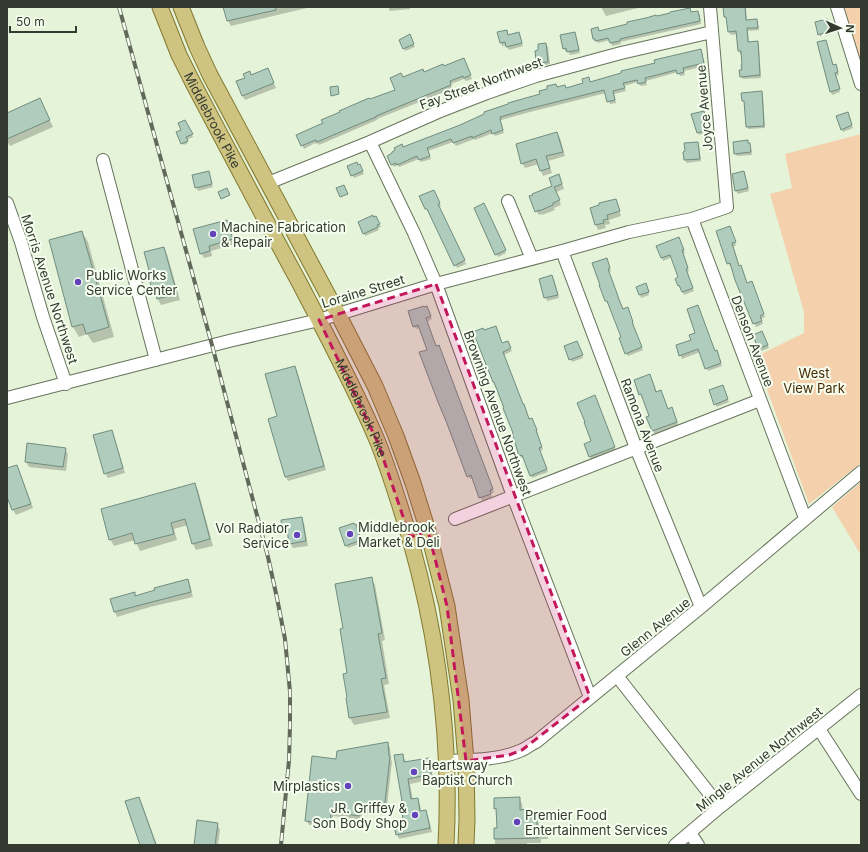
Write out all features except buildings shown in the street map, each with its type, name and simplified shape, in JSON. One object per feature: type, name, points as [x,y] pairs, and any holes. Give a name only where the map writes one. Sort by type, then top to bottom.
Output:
[{"type":"main road","name":"Middlebrook Pike","points":[[160,7],[179,55],[193,83],[357,395],[378,443],[392,481],[410,537],[427,605],[433,638],[442,702],[447,762],[446,845]]},
{"type":"main road","name":"Middlebrook Pike","points":[[181,7],[210,75],[375,386],[396,436],[413,483],[428,531],[447,606],[461,700],[466,761],[466,845]]},
{"type":"main road","points":[[410,537],[428,531]]},
{"type":"street","name":"Joyce Avenue","points":[[710,7],[727,207]]},
{"type":"street","points":[[837,7],[861,84]]},
{"type":"street","name":"Fay Street Northwest","points":[[268,183],[370,142],[438,112],[536,76],[621,53],[712,32]]},
{"type":"street","name":"Browning Avenue Northwest","points":[[370,142],[414,233],[436,284],[513,496],[590,697]]},
{"type":"street","points":[[103,160],[156,360]]},
{"type":"street","points":[[508,201],[532,259]]},
{"type":"street","name":"Morris Avenue Northwest","points":[[7,203],[21,242],[43,317],[66,384]]},
{"type":"street","name":"Loraine Street","points":[[7,398],[229,341],[318,320],[436,284],[628,232],[692,219],[727,207]]},
{"type":"street","name":"Denson Avenue","points":[[692,219],[805,518]]},
{"type":"street","name":"Ramona Avenue","points":[[562,251],[636,448],[701,607]]},
{"type":"street","points":[[455,519],[760,400]]},
{"type":"street","name":"Glenn Avenue","points":[[447,762],[509,755],[536,742],[701,607],[861,472]]},
{"type":"street","points":[[617,676],[720,807]]},
{"type":"street","name":"Mingle Avenue Northwest","points":[[675,845],[861,694]]},
{"type":"street","points":[[819,728],[861,794]]},
{"type":"street","points":[[690,833],[698,845]]},
{"type":"highlighted area","points":[[436,284],[590,697],[522,750],[509,755],[466,761],[447,606],[428,531],[410,537],[378,443],[319,320]]},
{"type":"green space","points":[[839,7],[861,7],[861,75]]},
{"type":"green space","name":"West View Park","points":[[861,134],[861,463],[809,504],[755,357],[804,333],[804,312],[770,194],[792,188],[785,154]]},
{"type":"green space","points":[[861,482],[861,555],[832,507]]},
{"type":"railway","points":[[119,7],[212,345],[268,557],[285,639],[290,692],[290,725],[289,760],[281,845]]},
{"type":"place","name":"Machine Fabrication & Repair","points":[[213,234]]},
{"type":"place","name":"Public Works Service Center","points":[[78,282]]},
{"type":"place","name":"Middlebrook Market & Deli","points":[[350,534]]},
{"type":"place","name":"Vol Radiator Service","points":[[297,535]]},
{"type":"place","name":"Heartsway Baptist Church","points":[[414,772]]},
{"type":"place","name":"Mirplastics","points":[[348,786]]},
{"type":"place","name":"JR. Griffey & Son Body Shop","points":[[415,815]]},
{"type":"place","name":"Premier Food Entertainment Services","points":[[517,822]]}]
